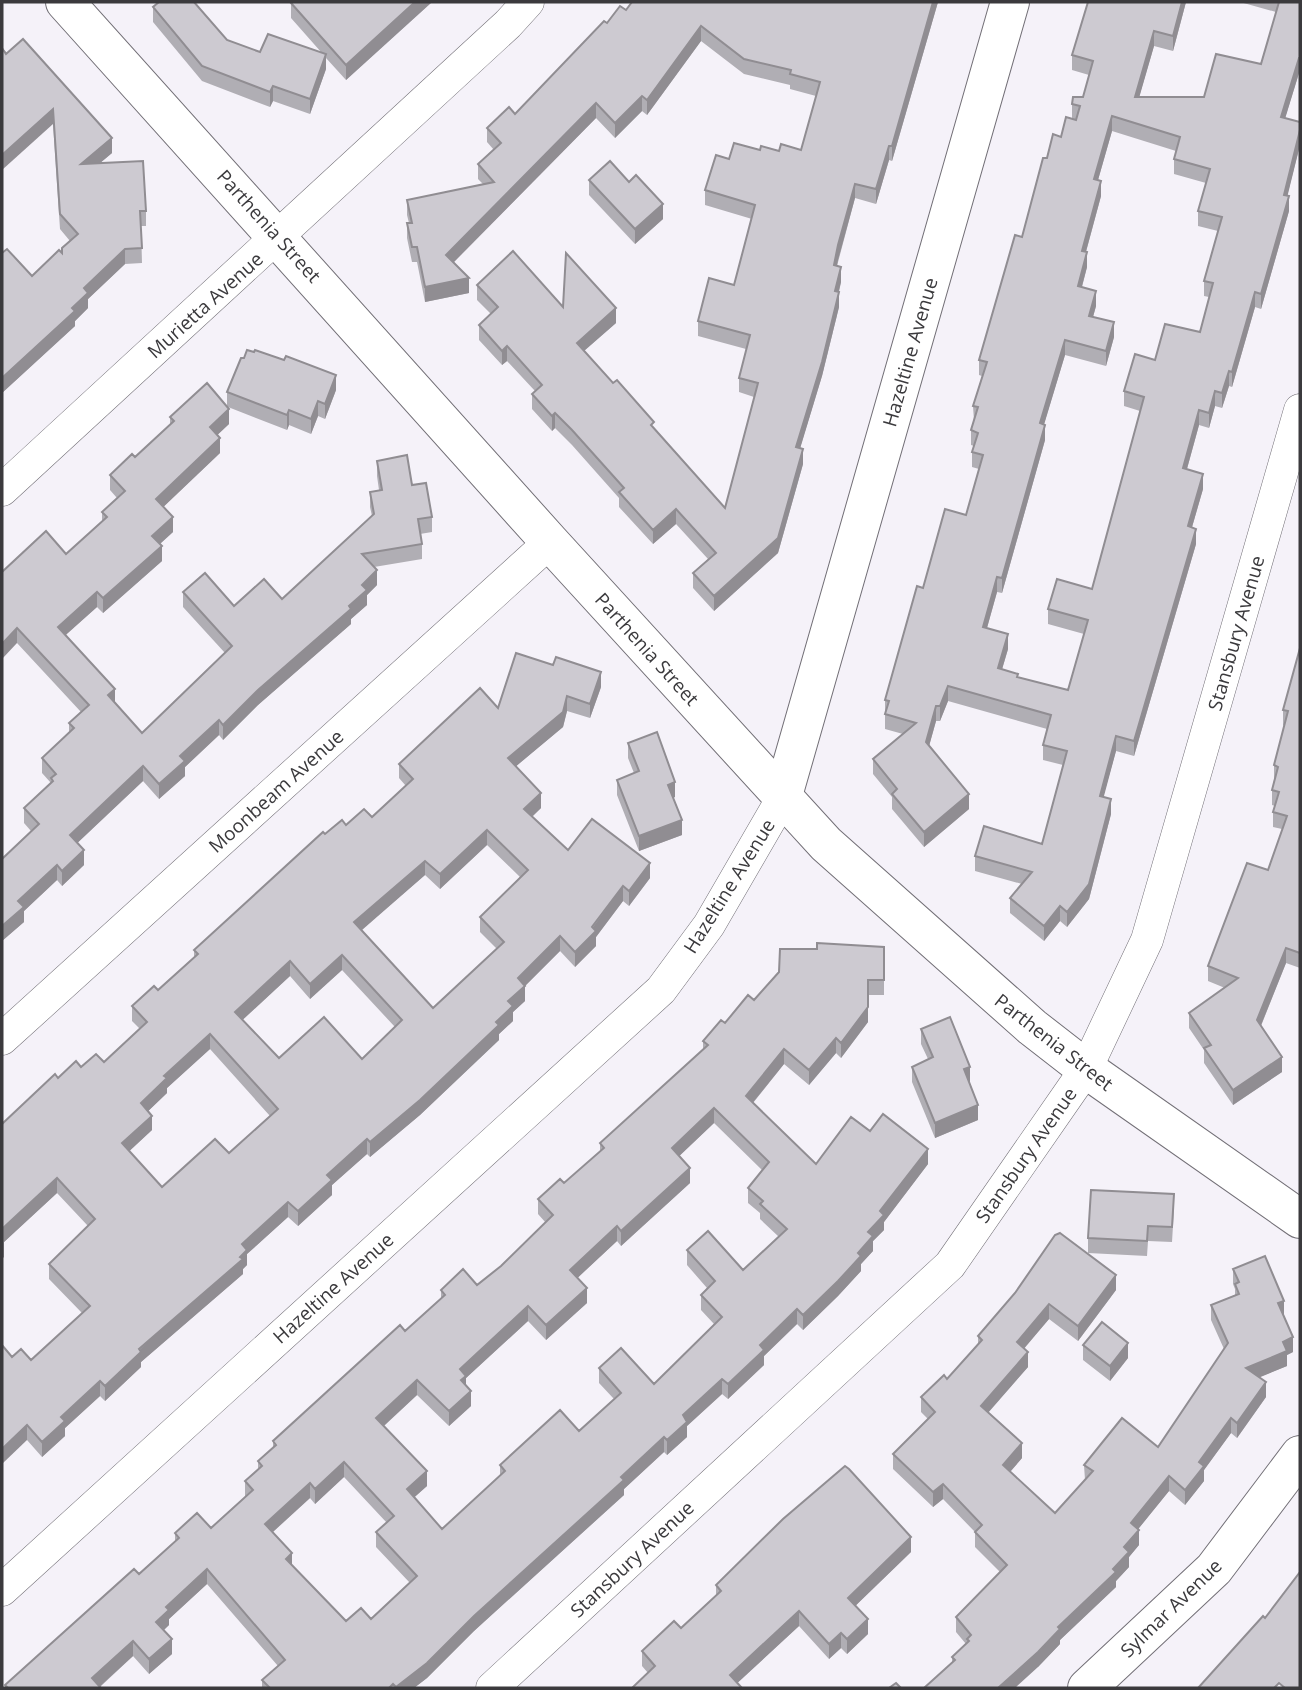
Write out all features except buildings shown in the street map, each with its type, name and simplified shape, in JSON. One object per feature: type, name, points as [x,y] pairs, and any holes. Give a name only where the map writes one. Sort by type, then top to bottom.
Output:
[{"type":"street","name":"Parthenia Street","points":[[65,2],[782,799],[826,844],[968,973],[1086,1069],[1300,1219]]},
{"type":"street","name":"Murietta Avenue","points":[[2,490],[279,237],[508,24],[528,2]]},
{"type":"street","name":"Hazeltine Avenue","points":[[2,1590],[661,989],[709,925],[782,799],[1010,2]]},
{"type":"street","name":"Stansbury Avenue","points":[[492,1688],[950,1265],[1086,1069],[1147,940],[1300,410]]},
{"type":"street","name":"Moonbeam Avenue","points":[[2,1039],[550,542]]},
{"type":"street","name":"Sylmar Avenue","points":[[1087,1688],[1214,1569],[1300,1455]]}]
